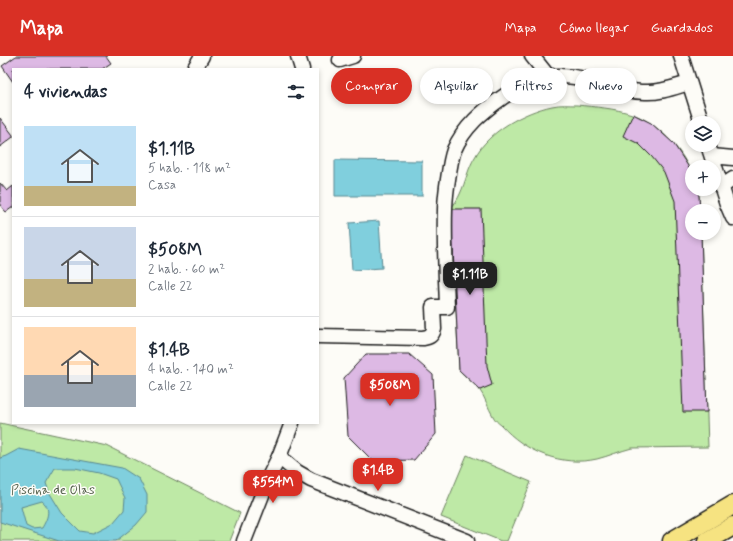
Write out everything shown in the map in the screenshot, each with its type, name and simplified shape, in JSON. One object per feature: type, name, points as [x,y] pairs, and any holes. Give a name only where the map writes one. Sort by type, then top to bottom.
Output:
[{"type":"main road","points":[[672,541],[733,505]]},
{"type":"main road","points":[[707,541],[733,526]]},
{"type":"street","points":[[195,68],[202,56]]},
{"type":"street","points":[[298,56],[302,68]]},
{"type":"street","points":[[532,56],[542,68]]},
{"type":"street","points":[[681,56],[700,116]]},
{"type":"street","points":[[567,77],[624,90],[645,92],[664,91],[689,83]]},
{"type":"street","points":[[319,336],[423,338],[431,336],[434,330],[433,307],[447,307],[445,209],[449,168],[455,150],[464,133],[476,118],[501,99]]},
{"type":"street","points":[[710,152],[733,218]]},
{"type":"street","points":[[713,152],[733,158]]},
{"type":"street","points":[[722,187],[733,179]]},
{"type":"street","points":[[244,541],[292,424]]},
{"type":"street","points":[[279,457],[297,472],[310,480],[467,541]]},
{"type":"green space","points":[[558,105],[577,105],[604,108],[632,114],[650,123],[659,130],[675,146],[685,161],[685,196],[699,196],[700,204],[685,204],[685,240],[701,240],[708,447],[632,448],[597,459],[584,461],[558,459],[545,455],[521,443],[511,435],[495,419],[479,389],[459,370],[451,209],[459,196],[475,157],[489,139],[508,124],[519,118],[541,109]]},
{"type":"green space","name":"Piscina de Olas","points":[[0,423],[107,446],[240,513],[229,541],[0,541]]},
{"type":"green space","points":[[467,455],[531,482],[507,541],[501,541],[441,517]]},
{"type":"water","points":[[335,160],[422,161],[422,196],[335,196]]},
{"type":"water","points":[[379,221],[382,268],[352,270],[349,223]]},
{"type":"water","points":[[19,449],[122,468],[139,479],[147,495],[147,512],[136,525],[116,541],[59,541],[0,522],[0,458]],"holes":[[[55,468],[75,468],[99,473],[116,479],[125,498],[124,510],[113,523],[93,533],[80,531],[62,513],[49,492],[46,483]],[[42,501],[47,507],[47,518],[42,528],[32,529],[26,526],[21,507]]]},
{"type":"building","points":[[16,56],[106,56],[111,63],[104,68],[12,68],[12,81],[2,66]]},
{"type":"building","points":[[633,114],[651,123],[673,143],[685,161],[685,196],[699,196],[700,204],[685,204],[685,240],[701,240],[707,412],[683,412],[675,201],[664,172],[652,157],[639,144],[623,136]]},
{"type":"building","points":[[0,118],[12,134],[12,138],[0,147]]},
{"type":"building","points":[[0,183],[7,191],[12,187],[12,208],[6,212],[0,205]]},
{"type":"building","points":[[451,209],[481,209],[487,366],[492,385],[480,390],[459,370]]},
{"type":"building","points":[[366,354],[409,354],[433,375],[436,434],[414,460],[373,461],[348,436],[344,378]]}]
